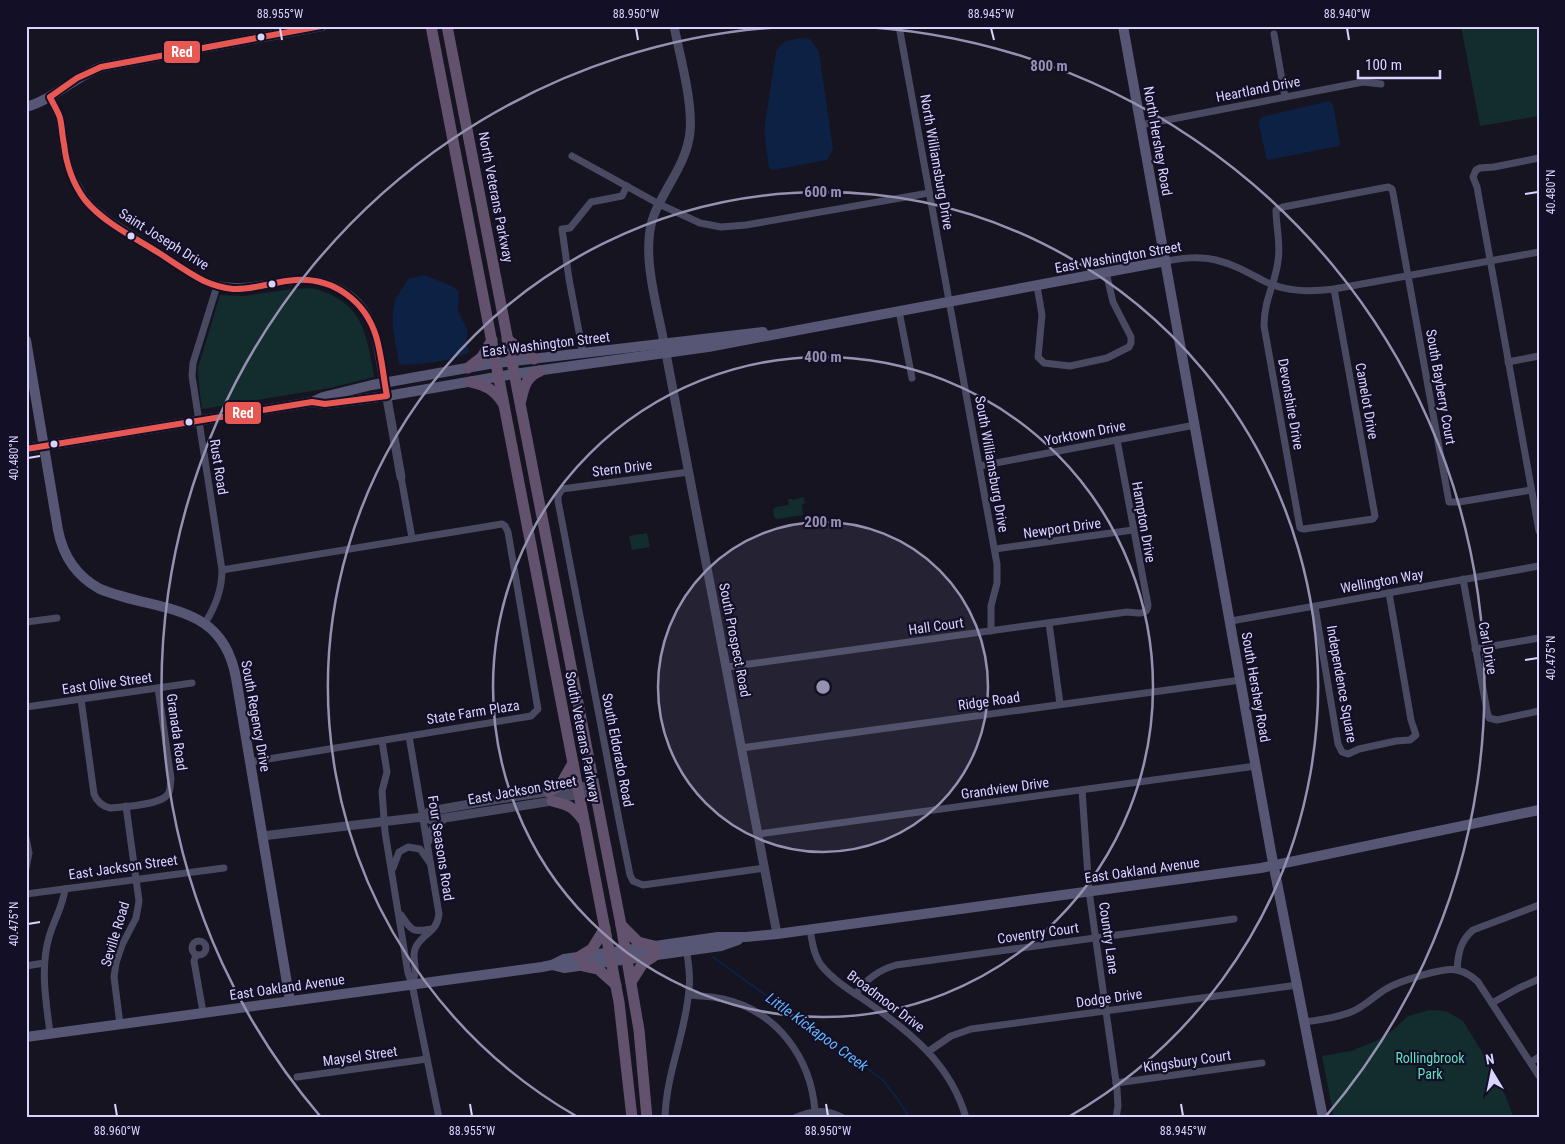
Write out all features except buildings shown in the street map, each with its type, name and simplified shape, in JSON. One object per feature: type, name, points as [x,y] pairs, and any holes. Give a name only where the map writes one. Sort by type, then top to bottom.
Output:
[{"type":"highway","points":[[422,26],[432,32],[496,363]]},
{"type":"highway","name":"North Veterans Parkway","points":[[450,30],[514,374]]},
{"type":"highway","points":[[508,339],[534,359]]},
{"type":"highway","points":[[468,368],[482,358],[492,340]]},
{"type":"highway","name":"South Veterans Parkway","points":[[496,363],[611,957],[625,1048],[632,1118]]},
{"type":"highway","points":[[520,404],[527,380],[540,370]]},
{"type":"highway","name":"South Veterans Parkway","points":[[514,374],[621,925],[639,1030],[647,1118]]},
{"type":"highway","points":[[471,382],[488,386],[505,406]]},
{"type":"highway","points":[[573,763],[561,784],[550,797],[569,805],[577,811],[584,822]]},
{"type":"highway","points":[[621,925],[638,942],[654,951],[642,963],[631,982]]},
{"type":"highway","points":[[605,928],[592,949],[581,961],[598,969],[616,985]]},
{"type":"main road","points":[[26,106],[50,97],[84,74],[108,65],[322,26]]},
{"type":"main road","name":"North Hershey Road","points":[[1123,26],[1166,261]]},
{"type":"main road","name":"East Washington Street","points":[[312,402],[325,404],[388,396],[755,332],[787,332],[1166,261]]},
{"type":"main road","name":"South Hershey Road","points":[[1166,261],[1274,865],[1323,1118]]},
{"type":"main road","name":"South Regency Drive","points":[[26,340],[60,543],[75,569],[86,580],[100,589],[187,614],[205,623],[221,638],[233,662],[290,1001]]},
{"type":"main road","name":"East Washington Street","points":[[26,449],[312,402],[323,397],[384,383],[496,363],[583,353],[665,348]]},
{"type":"main road","name":"East Oakland Avenue","points":[[26,1036],[552,965],[564,968],[581,961],[686,946],[718,937],[777,934],[1274,865],[1539,810]]},
{"type":"street","name":"South Prospect Road","points":[[674,26],[690,108],[690,130],[683,159],[659,204],[650,228],[648,248],[665,348],[777,934]]},
{"type":"street","name":"North Williamsburg Drive","points":[[899,26],[950,302]]},
{"type":"street","points":[[1274,34],[1285,97]]},
{"type":"street","name":"Heartland Drive","points":[[1141,125],[1363,82],[1381,84]]},
{"type":"street","name":"Saint Joseph Drive","points":[[50,97],[60,118],[67,163],[72,177],[93,208],[109,221],[184,269],[204,281],[217,286],[243,289],[299,280],[320,281],[339,288],[356,302],[370,319],[376,336],[388,396]]},
{"type":"street","points":[[572,156],[659,204],[702,224],[721,227],[746,225],[929,193]]},
{"type":"street","points":[[1539,158],[1480,168],[1476,170],[1473,179],[1477,187],[1539,531]]},
{"type":"street","points":[[583,353],[562,229],[570,228],[592,202],[622,196],[627,186]]},
{"type":"street","name":"South Bayberry Court","points":[[1390,188],[1393,193],[1448,498],[1451,503],[1531,490]]},
{"type":"street","name":"Devonshire Drive","points":[[1374,518],[1301,528],[1299,525],[1265,333],[1264,311],[1279,258],[1277,209],[1390,188]]},
{"type":"street","name":"East Washington Street","points":[[1166,261],[1195,257],[1216,260],[1242,269],[1272,284],[1300,291],[1334,289],[1539,252]]},
{"type":"street","points":[[1037,286],[1042,315],[1038,357],[1044,363],[1070,366],[1107,358],[1129,347],[1131,343],[1131,337],[1113,302],[1106,272]]},
{"type":"street","name":"Rust Road","points":[[205,623],[220,593],[222,570],[192,390],[192,376],[193,363],[217,286]]},
{"type":"street","name":"Camelot Drive","points":[[1334,289],[1374,518]]},
{"type":"street","name":"South Williamsburg Drive","points":[[950,302],[995,549],[998,574],[991,606],[992,631]]},
{"type":"street","points":[[899,312],[912,378]]},
{"type":"street","points":[[1508,362],[1539,356]]},
{"type":"street","points":[[388,396],[412,538]]},
{"type":"street","name":"Yorktown Drive","points":[[980,466],[1195,425]]},
{"type":"street","name":"Hampton Drive","points":[[1117,440],[1148,608]]},
{"type":"street","name":"Stern Drive","points":[[559,491],[570,487],[689,472]]},
{"type":"street","name":"South Eldorado Road","points":[[559,491],[558,501],[630,875],[633,881],[642,885],[765,868]]},
{"type":"street","name":"State Farm Plaza","points":[[222,570],[498,524],[505,526],[508,532],[538,709],[531,716],[250,762]]},
{"type":"street","name":"Newport Drive","points":[[995,549],[1133,530]]},
{"type":"street","name":"Wellington Way","points":[[1231,621],[1539,566]]},
{"type":"street","name":"Carl Drive","points":[[1463,580],[1487,711],[1491,719],[1503,719],[1539,711]]},
{"type":"street","name":"Independence Square","points":[[1315,607],[1338,744],[1342,752],[1348,754],[1396,741],[1410,740],[1416,735],[1411,720],[1389,593]]},
{"type":"street","name":"Hall Court","points":[[727,667],[1128,612],[1141,614],[1148,608]]},
{"type":"street","points":[[26,622],[56,618]]},
{"type":"street","points":[[1049,623],[1060,704]]},
{"type":"street","points":[[1475,649],[1539,638]]},
{"type":"street","name":"Ridge Road","points":[[741,748],[1241,680]]},
{"type":"street","name":"East Olive Street","points":[[26,706],[192,684]]},
{"type":"street","name":"Granada Road","points":[[126,806],[155,802],[163,799],[169,793],[171,779],[158,688]]},
{"type":"street","points":[[81,699],[95,796],[100,803],[108,807],[126,806]]},
{"type":"street","name":"Four Seasons Road","points":[[410,736],[439,914],[433,929]]},
{"type":"street","points":[[382,740],[387,772],[382,791],[385,822],[402,941],[439,1118]]},
{"type":"street","name":"Grandview Drive","points":[[758,834],[1256,766]]},
{"type":"street","name":"East Jackson Street","points":[[262,836],[423,817],[432,820],[595,788]]},
{"type":"street","name":"Country Lane","points":[[1082,790],[1089,891],[1116,1083],[1118,1106],[1116,1118]]},
{"type":"street","name":"East Jackson Street","points":[[423,817],[430,811],[456,806],[550,797]]},
{"type":"street","name":"Seville Road","points":[[120,1024],[114,977],[120,951],[138,910],[126,806]]},
{"type":"street","points":[[456,806],[477,812]]},
{"type":"street","points":[[428,841],[433,829],[445,817]]},
{"type":"street","points":[[26,838],[29,853],[26,868]]},
{"type":"street","points":[[392,872],[399,852],[408,847],[420,850],[432,865]]},
{"type":"street","name":"East Jackson Street","points":[[26,894],[224,868]]},
{"type":"street","points":[[50,1033],[44,988],[44,963],[49,937],[63,903],[65,889]]},
{"type":"street","points":[[1457,970],[1460,947],[1473,930],[1539,905]]},
{"type":"street","points":[[399,913],[413,930],[420,932],[433,929]]},
{"type":"street","name":"Coventry Court","points":[[856,994],[862,984],[873,975],[888,967],[1234,919]]},
{"type":"street","points":[[412,984],[415,971],[413,958],[416,945],[433,929]]},
{"type":"street","name":"Broadmoor Drive","points":[[810,929],[814,949],[822,966],[829,974],[904,1028],[929,1051],[953,1086],[966,1118]]},
{"type":"street","points":[[402,941],[416,945]]},
{"type":"street","points":[[665,1118],[670,1074],[689,995],[690,980],[686,946]]},
{"type":"street","points":[[196,955],[194,961],[203,1012]]},
{"type":"street","points":[[26,966],[44,963]]},
{"type":"street","points":[[1305,1022],[1351,1012],[1403,980],[1457,970],[1468,974],[1478,982],[1539,1076]]},
{"type":"street","points":[[1492,1003],[1519,988],[1539,980]]},
{"type":"street","name":"Dodge Drive","points":[[929,1051],[951,1036],[971,1029],[1298,985]]},
{"type":"street","points":[[689,995],[737,1003],[755,1011],[780,1030],[794,1046],[804,1064],[812,1087],[815,1111]]},
{"type":"street","points":[[1530,1062],[1539,1057]]},
{"type":"street","name":"Maysel Street","points":[[297,1078],[427,1059]]},
{"type":"street","name":"Kingsbury Court","points":[[1116,1083],[1262,1063]]},
{"type":"street","points":[[795,1118],[815,1111],[828,1112],[843,1118]]},
{"type":"green space","points":[[1461,26],[1539,26],[1539,116],[1480,126]]},
{"type":"green space","points":[[312,288],[342,301],[358,319],[368,343],[374,377],[330,388],[202,409],[198,368],[220,295],[244,296]]},
{"type":"green space","points":[[804,497],[805,503],[802,504],[803,515],[777,519],[774,517],[773,510],[776,507],[789,505],[788,499]]},
{"type":"green space","points":[[647,533],[650,547],[632,550],[629,536]]},
{"type":"green space","name":"Rollingbrook Park","points":[[1429,1010],[1446,1011],[1463,1021],[1488,1062],[1506,1097],[1514,1118],[1334,1118],[1322,1056],[1351,1051],[1378,1040],[1408,1016]]},
{"type":"water","points":[[802,38],[810,39],[819,52],[833,149],[827,160],[772,170],[769,168],[764,130],[776,52],[784,43]]},
{"type":"water","points":[[1329,101],[1333,104],[1339,146],[1268,160],[1259,124],[1261,117]]},
{"type":"water","points":[[424,275],[454,287],[459,292],[458,311],[467,329],[467,348],[470,351],[458,357],[436,362],[399,364],[393,329],[395,300],[408,279]]},
{"type":"waterway","name":"Little Kickapoo Creek","points":[[713,957],[883,1080],[910,1118]]},
{"type":"transit line","name":"Red","points":[[50,97],[77,78],[101,67],[321,26]]},
{"type":"transit line","name":"Red","points":[[26,449],[312,402],[325,404],[387,396],[381,358],[371,323],[356,302],[346,294],[323,283],[310,280],[288,281],[241,289],[229,289],[214,285],[186,271],[101,216],[85,200],[74,180],[66,159],[60,118],[50,97]]}]
